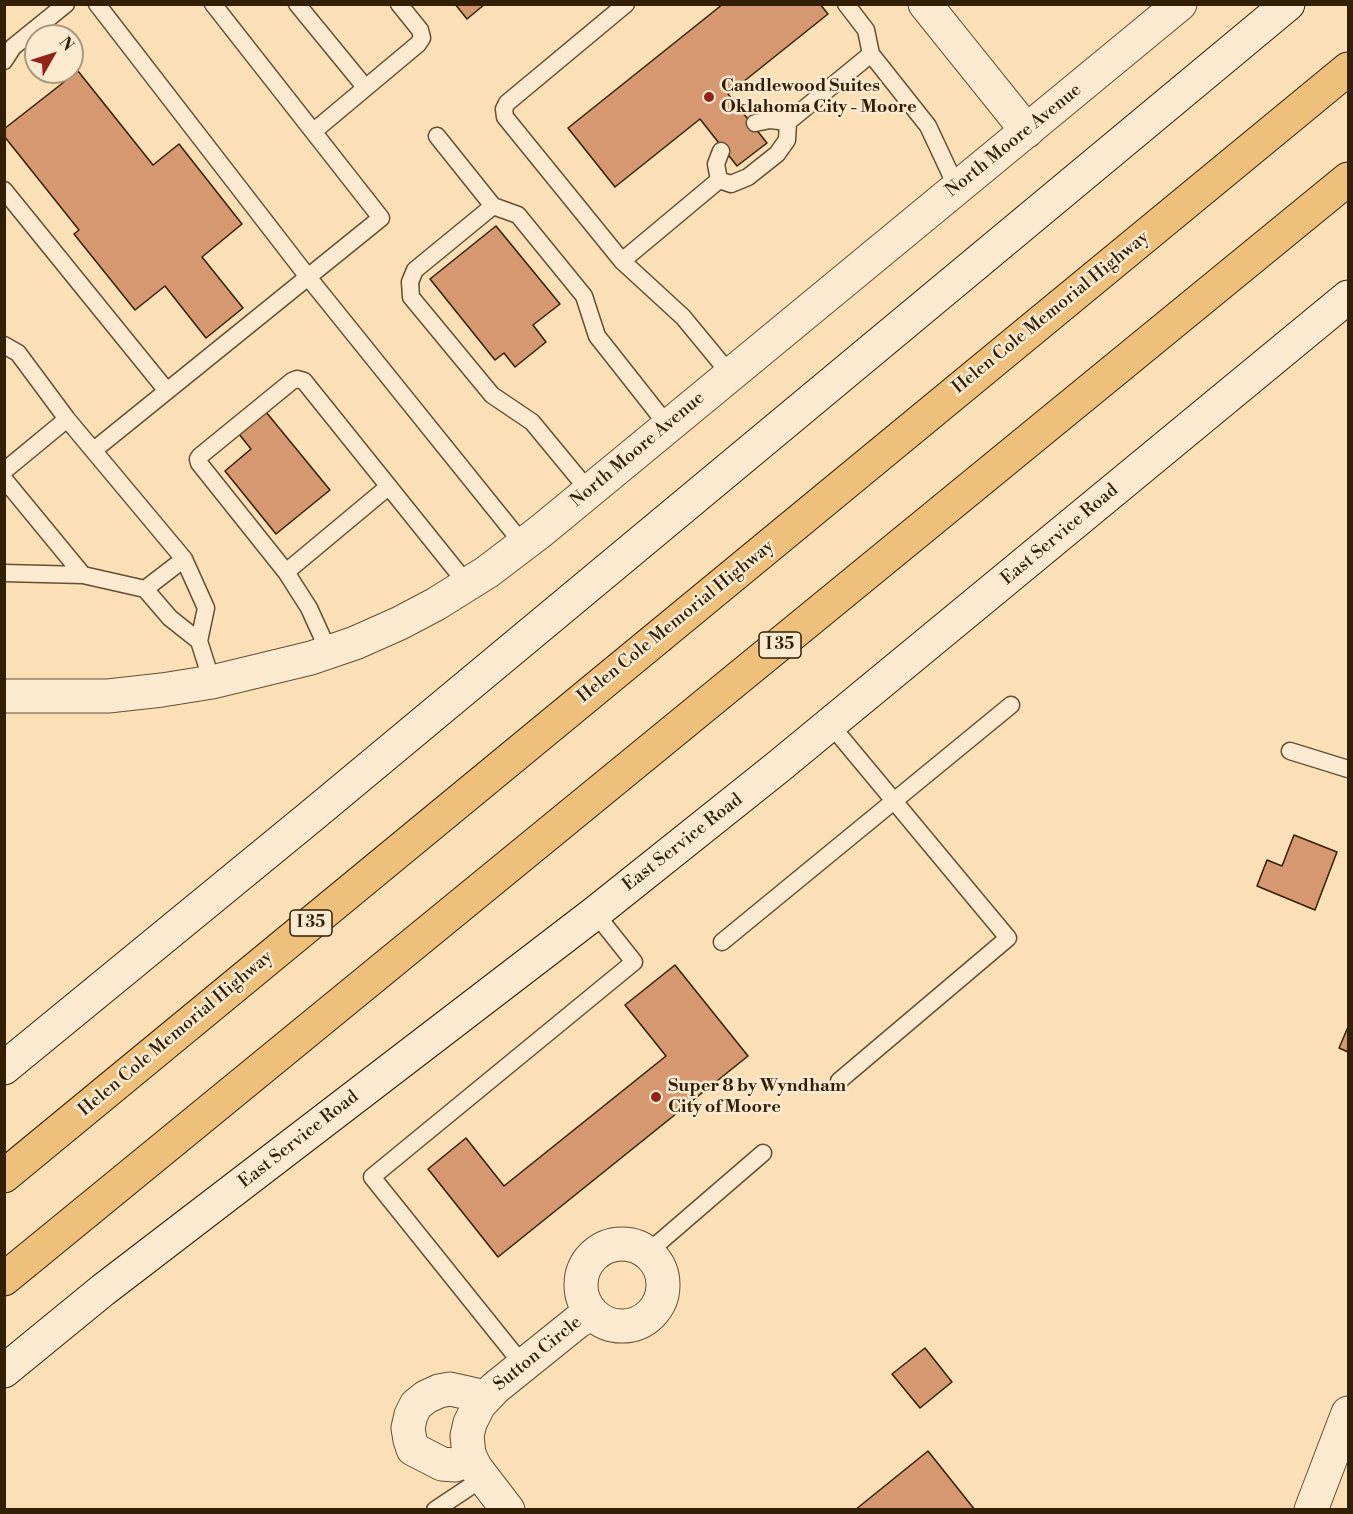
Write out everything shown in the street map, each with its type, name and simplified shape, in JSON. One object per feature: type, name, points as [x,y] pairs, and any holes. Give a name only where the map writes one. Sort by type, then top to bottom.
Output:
[{"type":"highway","name":"Helen Cole Memorial Highway","points":[[4,1176],[1348,69]]},
{"type":"highway","name":"I 35","points":[[4,1279],[1348,179]]},
{"type":"main road","points":[[925,4],[1027,131]]},
{"type":"main road","name":"North Moore Avenue","points":[[4,696],[108,696],[212,682],[310,658],[355,643],[436,604],[487,572],[589,491],[1180,4]]},
{"type":"main road","points":[[4,1068],[318,811],[1288,4]]},
{"type":"main road","name":"East Service Road","points":[[4,1371],[103,1290],[595,913],[830,724],[1348,297]]},
{"type":"main road","name":"Sutton Circle","points":[[622,1244],[633,1246],[647,1253],[656,1261],[660,1270],[663,1289],[657,1309],[642,1322],[626,1326],[612,1325],[598,1319],[591,1313],[582,1294],[581,1282],[585,1269],[593,1257],[604,1248],[622,1244]]},
{"type":"main road","name":"Sutton Circle","points":[[477,1469],[469,1454],[467,1436],[470,1423],[479,1405],[495,1388],[523,1365],[591,1313]]},
{"type":"main road","name":"Sutton Circle","points":[[477,1469],[442,1464],[413,1449],[408,1428],[416,1405],[439,1391],[450,1389],[486,1397]]},
{"type":"main road","points":[[1311,1509],[1348,1413]]},
{"type":"main road","points":[[477,1469],[508,1509]]},
{"type":"lane","points":[[4,61],[14,47],[66,4]]},
{"type":"lane","points":[[97,4],[308,277],[523,544]]},
{"type":"lane","points":[[94,450],[381,218],[213,4]]},
{"type":"lane","points":[[297,4],[365,87]]},
{"type":"lane","points":[[314,131],[418,44],[422,38],[420,30],[399,4]]},
{"type":"lane","points":[[626,4],[507,103],[504,110],[506,117],[622,261],[683,317],[730,374]]},
{"type":"lane","points":[[846,4],[866,30],[871,54],[928,126],[957,188]]},
{"type":"lane","points":[[754,123],[770,120],[788,122],[871,54]]},
{"type":"lane","points":[[719,180],[731,184],[748,177],[777,154],[787,140],[788,122]]},
{"type":"lane","points":[[437,136],[493,206],[518,214],[584,296],[597,336],[668,426]]},
{"type":"lane","points":[[719,180],[716,164],[721,151]]},
{"type":"lane","points":[[622,261],[719,180]]},
{"type":"lane","points":[[4,190],[167,391]]},
{"type":"lane","points":[[493,206],[415,270],[410,282],[411,297],[492,394],[532,422],[589,491]]},
{"type":"lane","points":[[4,345],[18,353],[67,419],[184,559],[206,608],[199,641],[212,682]]},
{"type":"lane","points":[[329,652],[309,608],[286,572],[199,463],[200,456],[292,381],[304,381],[467,584]]},
{"type":"lane","points":[[4,471],[67,419]]},
{"type":"lane","points":[[4,479],[83,575]]},
{"type":"lane","points":[[286,572],[388,487]]},
{"type":"lane","points":[[146,589],[184,559]]},
{"type":"lane","points":[[4,573],[83,575],[146,589],[171,618],[199,641]]},
{"type":"lane","points":[[722,942],[1011,705]]},
{"type":"lane","points":[[830,724],[1008,938],[839,1081]]},
{"type":"lane","points":[[1290,751],[1348,769]]},
{"type":"lane","points":[[523,1365],[372,1177],[634,962],[595,913]]},
{"type":"lane","points":[[647,1253],[763,1153]]},
{"type":"lane","points":[[435,1509],[477,1469]]},
{"type":"building","points":[[455,4],[485,4],[467,19]]},
{"type":"building","points":[[723,4],[820,4],[828,14],[728,94],[767,143],[737,166],[700,119],[615,187],[568,128]]},
{"type":"building","points":[[84,79],[153,165],[179,144],[242,224],[202,257],[243,308],[206,338],[165,286],[135,310],[74,234],[79,230],[4,136],[4,129],[61,84],[84,84]]},
{"type":"building","points":[[496,226],[560,304],[533,325],[546,342],[515,367],[504,353],[495,360],[430,279]]},
{"type":"building","points":[[266,412],[330,490],[276,534],[225,471],[251,449],[239,434]]},
{"type":"building","points":[[1294,835],[1337,852],[1315,910],[1257,886],[1267,860],[1282,866]]},
{"type":"building","name":"Super 8 by Wyndham City of Moore","points":[[675,965],[748,1056],[498,1257],[428,1169],[466,1138],[504,1186],[666,1056],[625,1005]]},
{"type":"building","points":[[1348,1027],[1348,1052],[1339,1048]]},
{"type":"building","points":[[925,1348],[952,1382],[920,1408],[892,1374]]},
{"type":"building","points":[[928,1451],[975,1510],[855,1510]]},
{"type":"place","name":"Candlewood Suites Oklahoma City - Moore","points":[[709,97]]},
{"type":"place","name":"Super 8 by Wyndham City of Moore","points":[[656,1097]]}]
